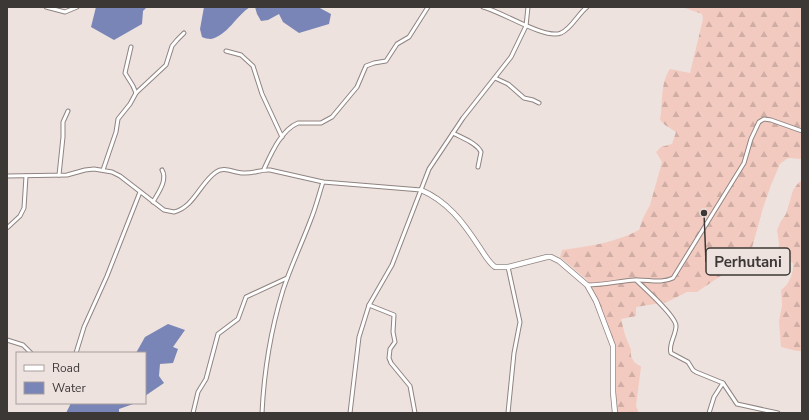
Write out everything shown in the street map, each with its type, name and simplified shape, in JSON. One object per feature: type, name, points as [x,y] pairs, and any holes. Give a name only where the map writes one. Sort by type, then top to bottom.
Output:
[{"type":"street","points":[[46,7],[65,12],[77,7]]},
{"type":"street","points":[[264,169],[270,154],[282,137],[295,124],[321,123],[332,117],[357,88],[366,66],[386,61],[397,44],[409,37],[428,7]]},
{"type":"street","points":[[483,7],[497,11],[526,26],[552,34],[560,34],[567,29],[587,7]]},
{"type":"street","points":[[350,413],[359,337],[369,305],[392,265],[429,169],[463,118],[511,57],[526,26],[528,7]]},
{"type":"street","points":[[103,170],[116,132],[118,119],[130,104],[136,93],[166,65],[172,46],[184,33]]},
{"type":"street","points":[[131,47],[125,73],[136,93]]},
{"type":"street","points":[[226,51],[241,55],[253,66],[262,94],[282,137]]},
{"type":"street","points":[[495,78],[508,84],[524,98],[539,103]]},
{"type":"street","points":[[59,175],[63,122],[68,111]]},
{"type":"street","points":[[587,285],[636,280],[663,281],[673,278],[744,163],[751,139],[762,119],[771,120],[802,131]]},
{"type":"street","points":[[453,133],[481,150],[478,167]]},
{"type":"street","points":[[7,176],[59,175],[73,174],[85,170],[103,170],[120,176],[164,210],[170,212],[178,211],[193,199],[216,172],[220,170],[249,174],[264,169],[324,182],[420,190],[440,201],[462,221],[492,265],[495,267],[508,267],[551,257],[560,261],[587,285],[596,301],[613,346],[613,392],[615,413]]},
{"type":"street","points":[[153,202],[164,179],[162,170]]},
{"type":"street","points":[[7,228],[20,216],[24,208],[26,176]]},
{"type":"street","points":[[262,413],[264,389],[275,321],[296,254],[312,219],[324,182]]},
{"type":"street","points":[[76,352],[84,327],[107,276],[140,192]]},
{"type":"street","points":[[508,267],[520,322],[514,353],[508,413]]},
{"type":"street","points":[[193,413],[198,392],[206,379],[218,334],[238,319],[246,297],[288,278]]},
{"type":"street","points":[[636,280],[676,322],[676,330],[670,348],[671,353],[688,362],[696,372],[723,383],[737,404],[778,413]]},
{"type":"street","points":[[369,305],[394,315],[393,332],[395,342],[390,349],[389,358],[410,386],[415,413]]},
{"type":"street","points":[[7,340],[23,345],[30,352]]},
{"type":"street","points":[[709,413],[714,397],[723,383]]},
{"type":"green space","points":[[682,7],[802,7],[802,159],[788,158],[780,164],[763,208],[750,255],[732,253],[725,273],[697,292],[687,292],[667,302],[636,307],[636,316],[621,319],[631,350],[631,356],[634,362],[641,367],[636,406],[639,413],[617,413],[615,392],[615,347],[592,288],[586,279],[560,257],[562,250],[611,241],[639,230],[650,205],[662,162],[656,152],[661,147],[672,144],[676,132],[660,120],[662,94],[665,81],[670,69],[690,73],[703,19],[702,14]]},
{"type":"green space","points":[[802,180],[802,351],[797,351],[781,347],[779,322],[782,305],[781,290],[790,278],[793,270],[793,263],[778,255],[779,243],[777,230],[786,214],[793,190]]},
{"type":"water","points":[[96,7],[147,7],[143,11],[142,24],[114,40],[91,27]]},
{"type":"water","points":[[204,7],[250,7],[227,30],[211,39],[202,37],[200,29]]},
{"type":"water","points":[[255,7],[318,7],[331,14],[329,24],[299,33],[283,22],[279,14],[268,20],[261,21]]},
{"type":"water","points":[[168,324],[185,330],[173,347],[178,349],[173,363],[160,364],[159,376],[164,383],[146,395],[146,352],[137,352],[145,337]]},
{"type":"water","points":[[70,404],[133,404],[119,409],[119,413],[66,413]]},
{"type":"place","name":"Perhutani","points":[[704,213]]}]
